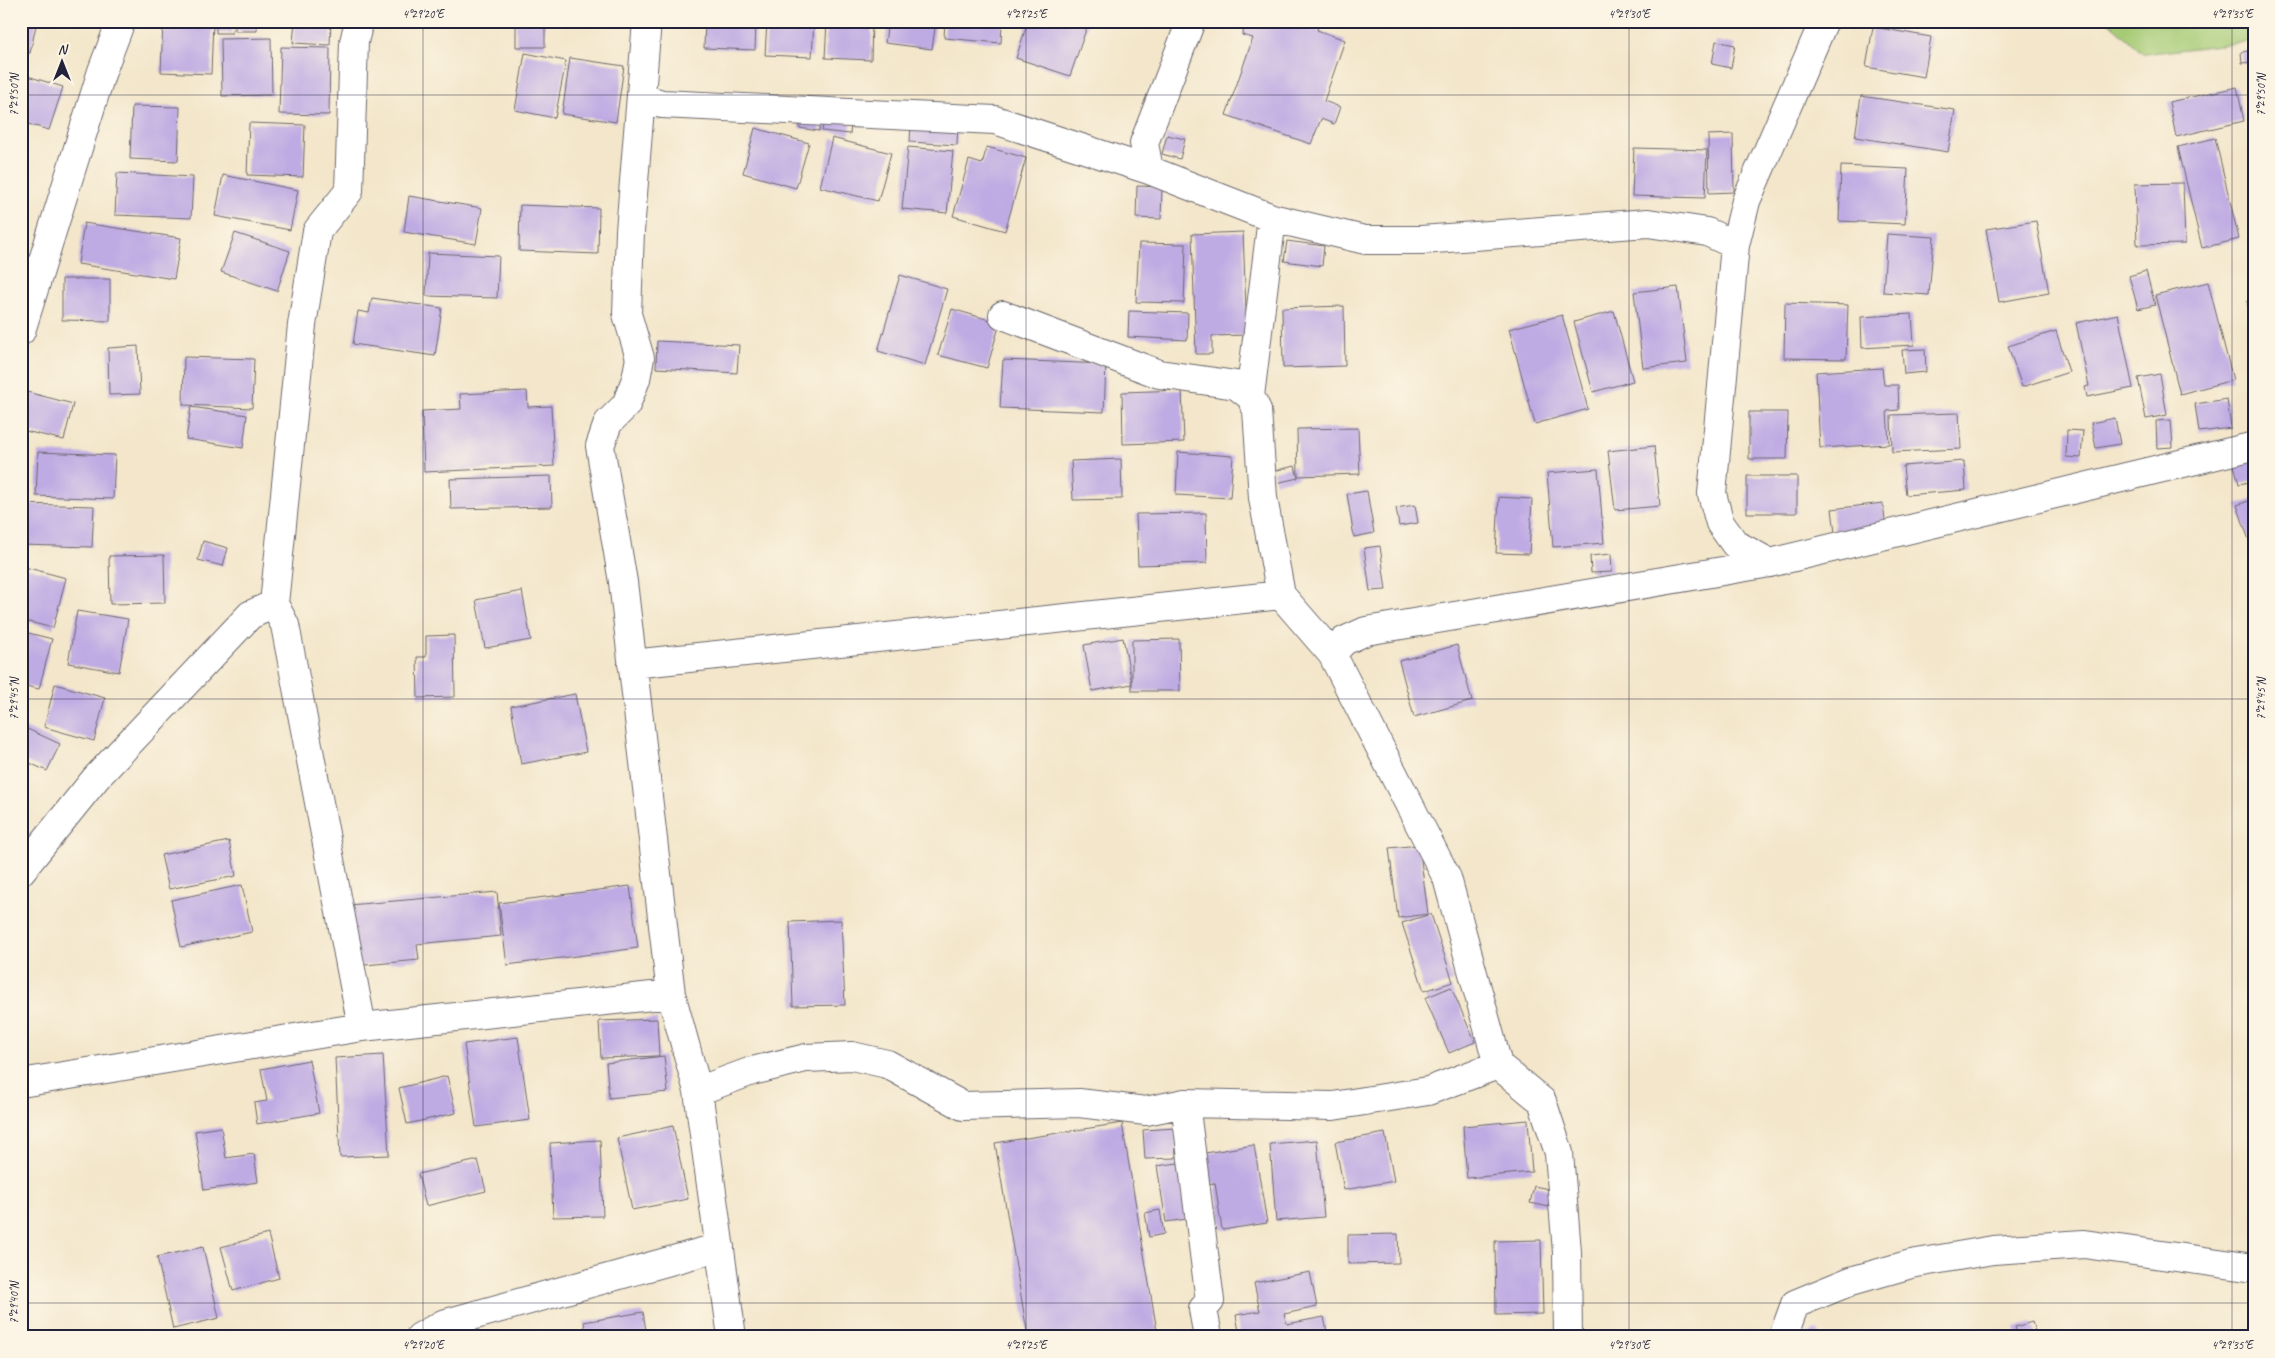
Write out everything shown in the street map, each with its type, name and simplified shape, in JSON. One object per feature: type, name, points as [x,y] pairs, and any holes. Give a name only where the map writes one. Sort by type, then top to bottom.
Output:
[{"type":"street","points":[[21,331],[30,267],[121,21]]},
{"type":"street","points":[[360,21],[354,42],[349,190],[317,231],[302,325],[274,604],[285,625],[362,1027]]},
{"type":"street","points":[[647,21],[630,231],[626,314],[640,358],[636,378],[626,405],[608,423],[600,446],[623,582],[671,994],[698,1091],[732,1337]]},
{"type":"street","points":[[1148,170],[1144,143],[1191,21]]},
{"type":"street","points":[[1770,562],[1735,544],[1720,523],[1712,494],[1735,245],[1746,200],[1824,21]]},
{"type":"street","points":[[641,98],[662,104],[995,120],[1148,170],[1272,218],[1365,240],[1421,240],[1648,223],[1707,232],[1735,245]]},
{"type":"street","points":[[1250,396],[1272,218]]},
{"type":"street","points":[[1004,314],[1159,374],[1236,385],[1250,396],[1257,410],[1263,498],[1280,595],[1332,654],[1447,878],[1498,1065],[1542,1101],[1559,1154],[1567,1252],[1568,1337]]},
{"type":"street","points":[[1332,654],[1344,641],[1366,631],[1770,562],[2254,446]]},
{"type":"street","points":[[632,664],[1280,595]]},
{"type":"street","points":[[21,871],[96,778],[250,615],[274,604]]},
{"type":"street","points":[[21,1083],[362,1027],[671,994]]},
{"type":"street","points":[[698,1091],[752,1071],[806,1058],[852,1056],[887,1064],[963,1106],[1080,1103],[1146,1111],[1185,1103],[1333,1106],[1428,1091],[1498,1065]]},
{"type":"street","points":[[1185,1103],[1210,1300],[1203,1309],[1208,1337]]},
{"type":"street","points":[[1783,1337],[1795,1304],[1851,1280],[1911,1264],[1993,1250],[2084,1244],[2254,1268]]},
{"type":"street","points":[[420,1337],[443,1324],[720,1248]]},
{"type":"green space","points":[[2107,21],[2254,21],[2254,41],[2144,54]]},
{"type":"building","points":[[21,21],[37,21],[30,53],[21,52]]},
{"type":"building","points":[[163,21],[213,21],[211,74],[161,72]]},
{"type":"building","points":[[216,21],[233,21],[232,33],[216,33]]},
{"type":"building","points":[[235,21],[257,21],[257,31],[235,31]]},
{"type":"building","points":[[295,21],[331,21],[330,45],[293,43]]},
{"type":"building","points":[[516,21],[545,21],[545,47],[516,47]]},
{"type":"building","points":[[705,21],[756,21],[755,50],[704,48]]},
{"type":"building","points":[[767,21],[814,21],[812,57],[765,55]]},
{"type":"building","points":[[827,21],[872,21],[871,60],[825,58]]},
{"type":"building","points":[[888,21],[936,21],[932,49],[885,43]]},
{"type":"building","points":[[945,21],[1002,21],[1001,43],[944,38]]},
{"type":"building","points":[[1028,21],[1089,21],[1070,76],[1016,58]]},
{"type":"building","points":[[1247,21],[1320,21],[1317,30],[1345,40],[1324,101],[1340,107],[1334,124],[1321,119],[1311,144],[1226,115],[1253,38],[1242,35]]},
{"type":"building","points":[[1873,27],[1931,37],[1924,77],[1866,67]]},
{"type":"building","points":[[271,38],[272,95],[222,96],[221,39]]},
{"type":"building","points":[[1716,41],[1735,45],[1731,68],[1712,64]]},
{"type":"building","points":[[281,47],[330,48],[329,115],[279,114]]},
{"type":"building","points":[[2254,50],[2254,62],[2242,63],[2241,52]]},
{"type":"building","points":[[525,53],[566,61],[555,118],[515,110]]},
{"type":"building","points":[[570,58],[624,66],[616,122],[562,114]]},
{"type":"building","points":[[21,74],[63,87],[49,130],[21,122]]},
{"type":"building","points":[[2237,87],[2244,121],[2176,137],[2169,102]]},
{"type":"building","points":[[1861,96],[1955,110],[1948,152],[1855,137]]},
{"type":"building","points":[[132,106],[180,107],[178,161],[130,159]]},
{"type":"building","points":[[801,112],[822,115],[819,131],[799,128]]},
{"type":"building","points":[[825,113],[852,116],[850,134],[822,131]]},
{"type":"building","points":[[911,122],[958,124],[957,145],[910,142]]},
{"type":"building","points":[[249,123],[305,125],[303,177],[247,175]]},
{"type":"building","points":[[755,128],[809,143],[796,188],[743,173]]},
{"type":"building","points":[[1733,134],[1734,192],[1709,193],[1708,135]]},
{"type":"building","points":[[1167,135],[1185,139],[1180,159],[1162,154]]},
{"type":"building","points":[[832,138],[891,153],[878,201],[820,187]]},
{"type":"building","points":[[2215,138],[2239,239],[2202,248],[2178,147]]},
{"type":"building","points":[[908,147],[953,151],[947,213],[902,209]]},
{"type":"building","points":[[987,147],[1026,158],[1005,231],[953,216],[969,160],[982,164]]},
{"type":"building","points":[[1634,148],[1707,150],[1705,198],[1632,196]]},
{"type":"building","points":[[1841,166],[1908,169],[1905,224],[1839,221]]},
{"type":"building","points":[[117,173],[193,177],[191,218],[115,215]]},
{"type":"building","points":[[223,175],[298,190],[290,230],[215,216]]},
{"type":"building","points":[[2183,183],[2185,244],[2137,245],[2135,184]]},
{"type":"building","points":[[1137,186],[1162,187],[1161,219],[1136,218]]},
{"type":"building","points":[[409,196],[482,208],[476,244],[404,232]]},
{"type":"building","points":[[520,205],[599,208],[598,254],[519,251]]},
{"type":"building","points":[[2036,221],[2049,293],[1999,302],[1986,229]]},
{"type":"building","points":[[84,223],[181,238],[174,279],[78,264]]},
{"type":"building","points":[[1243,232],[1247,335],[1212,336],[1212,354],[1196,354],[1192,234]]},
{"type":"building","points":[[235,233],[290,251],[277,291],[221,272]]},
{"type":"building","points":[[1887,234],[1934,237],[1929,295],[1883,292]]},
{"type":"building","points":[[1287,241],[1324,246],[1322,266],[1284,261]]},
{"type":"building","points":[[1139,243],[1186,244],[1184,303],[1136,302]]},
{"type":"building","points":[[428,253],[499,256],[497,298],[426,296]]},
{"type":"building","points":[[2146,271],[2155,305],[2138,309],[2129,276]]},
{"type":"building","points":[[900,275],[947,289],[925,365],[878,351]]},
{"type":"building","points":[[62,279],[110,279],[110,321],[62,320]]},
{"type":"building","points":[[2208,282],[2233,380],[2180,394],[2155,295]]},
{"type":"building","points":[[1678,287],[1687,363],[1643,368],[1634,292]]},
{"type":"building","points":[[372,298],[442,308],[435,356],[353,344],[358,311],[369,313]]},
{"type":"building","points":[[2254,300],[2254,324],[2253,324],[2247,301]]},
{"type":"building","points":[[1785,303],[1848,305],[1846,359],[1784,358]]},
{"type":"building","points":[[1344,306],[1345,366],[1283,368],[1282,308]]},
{"type":"building","points":[[952,309],[1000,323],[987,368],[938,355]]},
{"type":"building","points":[[1129,311],[1188,313],[1187,340],[1128,337]]},
{"type":"building","points":[[1614,311],[1633,381],[1593,392],[1574,322]]},
{"type":"building","points":[[1912,314],[1914,345],[1862,348],[1861,317]]},
{"type":"building","points":[[2118,314],[2133,388],[2087,397],[2085,387],[2089,386],[2076,323]]},
{"type":"building","points":[[1562,315],[1588,409],[1535,424],[1509,329]]},
{"type":"building","points":[[2056,331],[2069,372],[2022,387],[2008,346]]},
{"type":"building","points":[[657,341],[739,345],[737,373],[656,368]]},
{"type":"building","points":[[138,346],[140,394],[109,395],[108,348]]},
{"type":"building","points":[[1925,349],[1926,372],[1904,374],[1902,350]]},
{"type":"building","points":[[184,357],[254,359],[252,408],[183,405]]},
{"type":"building","points":[[1003,360],[1106,364],[1104,412],[1000,408]]},
{"type":"building","points":[[1882,368],[1884,385],[1898,385],[1899,410],[1887,411],[1889,444],[1820,448],[1816,372]]},
{"type":"building","points":[[2160,374],[2167,415],[2146,419],[2138,378]]},
{"type":"building","points":[[1182,390],[1184,442],[1123,444],[1122,392]]},
{"type":"building","points":[[527,391],[528,407],[551,406],[554,466],[424,472],[422,411],[461,409],[460,394]]},
{"type":"building","points":[[27,392],[73,404],[64,440],[21,430],[21,415]]},
{"type":"building","points":[[2227,399],[2231,428],[2199,432],[2195,404]]},
{"type":"building","points":[[191,407],[247,415],[243,448],[186,439]]},
{"type":"building","points":[[1749,412],[1788,412],[1787,459],[1749,459]]},
{"type":"building","points":[[1959,413],[1961,449],[1892,452],[1891,415]]},
{"type":"building","points":[[2115,418],[2120,444],[2096,448],[2091,423]]},
{"type":"building","points":[[2171,420],[2173,447],[2157,448],[2156,421]]},
{"type":"building","points":[[1358,428],[1360,474],[1298,476],[1297,429]]},
{"type":"building","points":[[2067,430],[2083,431],[2081,458],[2066,457]]},
{"type":"building","points":[[1654,446],[1660,506],[1615,510],[1608,451]]},
{"type":"building","points":[[38,452],[115,455],[113,499],[36,496]]},
{"type":"building","points":[[1178,452],[1233,456],[1230,498],[1176,495]]},
{"type":"building","points":[[1121,459],[1122,499],[1073,500],[1071,461]]},
{"type":"building","points":[[2254,460],[2254,481],[2239,484],[2234,465]]},
{"type":"building","points":[[1964,461],[1966,490],[1906,495],[1903,466]]},
{"type":"building","points":[[1295,466],[1298,478],[1276,483],[1273,471]]},
{"type":"building","points":[[1598,469],[1604,543],[1553,547],[1547,473]]},
{"type":"building","points":[[551,476],[552,507],[451,509],[450,479]]},
{"type":"building","points":[[1747,476],[1797,476],[1797,513],[1747,513]]},
{"type":"building","points":[[26,482],[27,494],[21,494],[21,483]]},
{"type":"building","points":[[1367,491],[1374,533],[1354,537],[1347,494]]},
{"type":"building","points":[[1499,497],[1532,499],[1529,554],[1496,553]]},
{"type":"building","points":[[2254,499],[2254,552],[2253,552],[2237,505]]},
{"type":"building","points":[[1883,503],[1886,528],[1835,533],[1832,509]]},
{"type":"building","points":[[21,504],[94,506],[92,547],[21,545]]},
{"type":"building","points":[[1415,505],[1418,523],[1399,526],[1396,508]]},
{"type":"building","points":[[1206,513],[1207,563],[1138,565],[1136,514]]},
{"type":"building","points":[[203,541],[228,548],[223,566],[198,560]]},
{"type":"building","points":[[1380,546],[1386,590],[1370,591],[1364,548]]},
{"type":"building","points":[[1611,554],[1612,572],[1591,573],[1590,556]]},
{"type":"building","points":[[164,555],[165,603],[110,604],[109,556]]},
{"type":"building","points":[[21,566],[66,578],[53,628],[21,620]]},
{"type":"building","points":[[522,591],[531,640],[485,648],[476,600]]},
{"type":"building","points":[[77,611],[128,619],[119,672],[68,663]]},
{"type":"building","points":[[21,631],[52,639],[39,689],[21,685]]},
{"type":"building","points":[[454,635],[455,697],[418,698],[417,657],[426,657],[426,636]]},
{"type":"building","points":[[1123,638],[1132,684],[1092,691],[1084,645]]},
{"type":"building","points":[[1179,639],[1180,691],[1132,691],[1132,640]]},
{"type":"building","points":[[1457,645],[1472,701],[1414,717],[1399,661]]},
{"type":"building","points":[[55,684],[105,698],[94,741],[44,727]]},
{"type":"building","points":[[575,694],[586,752],[521,764],[511,706]]},
{"type":"building","points":[[21,726],[60,744],[47,771],[21,759]]},
{"type":"building","points":[[229,841],[236,876],[169,889],[161,855]]},
{"type":"building","points":[[1419,845],[1428,914],[1398,918],[1389,848]]},
{"type":"building","points":[[242,885],[252,932],[181,947],[171,900]]},
{"type":"building","points":[[630,886],[638,948],[507,965],[499,903]]},
{"type":"building","points":[[497,892],[501,936],[417,944],[419,960],[354,966],[349,905]]},
{"type":"building","points":[[1431,914],[1453,982],[1424,991],[1402,923]]},
{"type":"building","points":[[841,920],[845,1005],[793,1006],[790,922]]},
{"type":"building","points":[[1451,987],[1475,1042],[1449,1053],[1425,998]]},
{"type":"building","points":[[657,1019],[659,1056],[601,1058],[599,1021]]},
{"type":"building","points":[[518,1037],[530,1120],[476,1127],[464,1044]]},
{"type":"building","points":[[383,1055],[389,1155],[340,1157],[335,1058]]},
{"type":"building","points":[[664,1056],[668,1092],[609,1098],[606,1063]]},
{"type":"building","points":[[309,1060],[319,1113],[257,1124],[254,1103],[267,1101],[261,1069]]},
{"type":"building","points":[[447,1076],[456,1113],[407,1124],[399,1088]]},
{"type":"building","points":[[1528,1120],[1532,1172],[1467,1178],[1463,1126]]},
{"type":"building","points":[[1122,1123],[1158,1337],[1028,1337],[995,1143]]},
{"type":"building","points":[[673,1126],[688,1199],[632,1210],[617,1138]]},
{"type":"building","points":[[221,1127],[226,1158],[254,1154],[258,1182],[204,1190],[195,1131]]},
{"type":"building","points":[[1175,1128],[1176,1158],[1145,1159],[1143,1130]]},
{"type":"building","points":[[1385,1133],[1394,1181],[1344,1190],[1335,1142]]},
{"type":"building","points":[[600,1140],[603,1216],[553,1217],[550,1143]]},
{"type":"building","points":[[1317,1140],[1324,1217],[1276,1221],[1270,1144]]},
{"type":"building","points":[[1254,1145],[1267,1223],[1222,1230],[1215,1183],[1204,1184],[1199,1154]]},
{"type":"building","points":[[478,1160],[486,1191],[426,1206],[418,1174]]},
{"type":"building","points":[[1178,1163],[1187,1219],[1166,1222],[1157,1166]]},
{"type":"building","points":[[1534,1186],[1558,1191],[1554,1208],[1530,1203]]},
{"type":"building","points":[[1160,1210],[1164,1234],[1149,1237],[1145,1213]]},
{"type":"building","points":[[268,1234],[279,1278],[233,1291],[221,1247]]},
{"type":"building","points":[[1398,1234],[1399,1263],[1348,1264],[1348,1235]]},
{"type":"building","points":[[1541,1240],[1543,1314],[1496,1315],[1495,1241]]},
{"type":"building","points":[[203,1247],[219,1318],[173,1329],[157,1257]]},
{"type":"building","points":[[1310,1272],[1317,1307],[1284,1314],[1287,1324],[1324,1317],[1328,1337],[1240,1337],[1236,1315],[1260,1311],[1254,1283]]},
{"type":"building","points":[[643,1312],[647,1337],[586,1337],[584,1322]]},
{"type":"building","points":[[2032,1322],[2037,1337],[2018,1337],[2015,1327]]},
{"type":"building","points":[[1818,1330],[1821,1337],[1798,1337],[1798,1336]]}]
